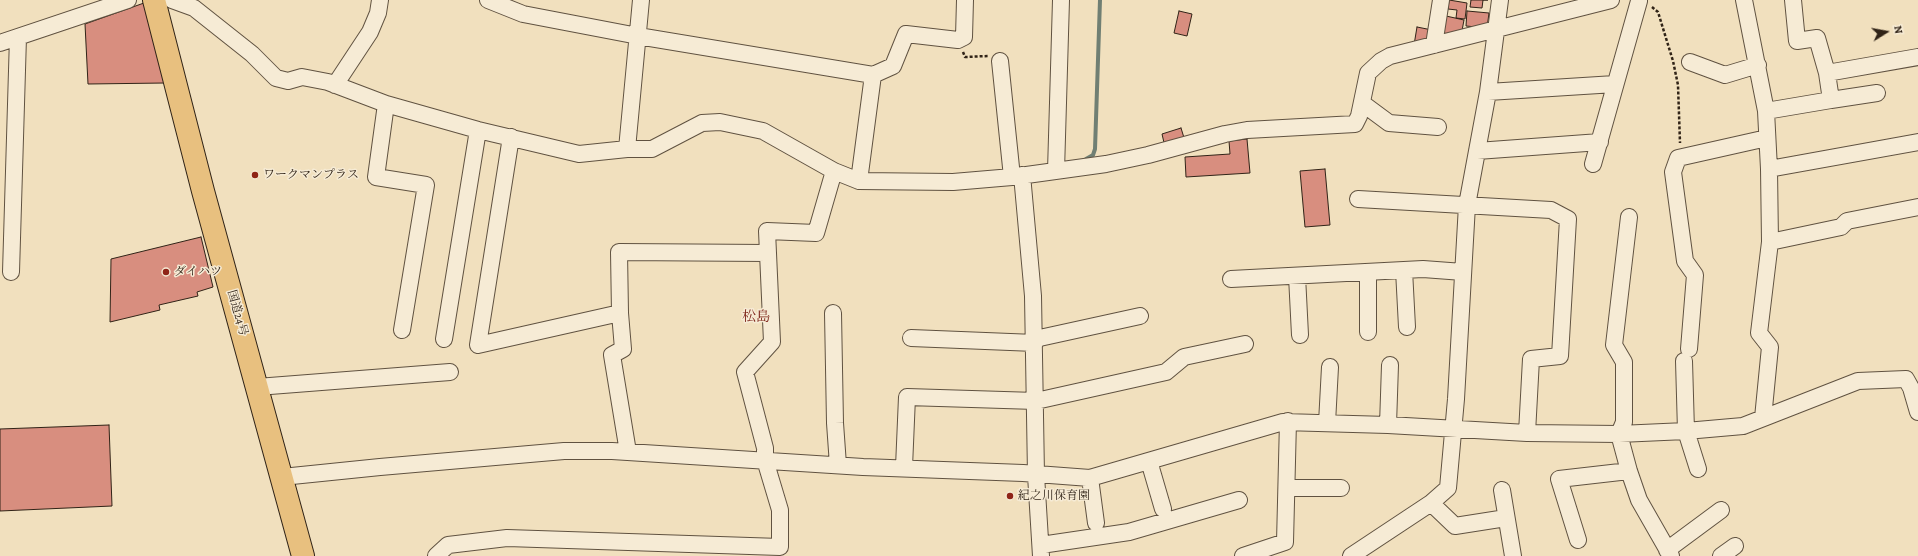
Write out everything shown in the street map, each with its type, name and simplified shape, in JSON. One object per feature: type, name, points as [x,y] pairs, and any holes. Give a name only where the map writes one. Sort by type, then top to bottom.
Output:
[{"type":"highway","name":"国道24号","points":[[154,0],[203,191],[303,556]]},
{"type":"street","points":[[0,43],[128,0]]},
{"type":"street","points":[[172,0],[194,8],[252,54],[276,78],[288,80],[302,77],[335,84],[386,104],[478,130],[579,154],[627,149],[652,149],[702,123],[720,122],[763,131],[834,171],[859,181],[953,182],[1017,176],[1056,166],[1106,164],[1148,155],[1225,134],[1247,130],[1354,124],[1360,116],[1368,73],[1390,56],[1611,0]]},
{"type":"street","points":[[335,84],[370,32],[378,13],[380,0]]},
{"type":"street","points":[[488,0],[523,14],[638,36],[873,75],[893,66],[906,34],[958,40],[964,37],[965,0]]},
{"type":"street","points":[[627,149],[641,0]]},
{"type":"street","points":[[1056,166],[1061,0]]},
{"type":"street","points":[[1434,45],[1441,0]]},
{"type":"street","points":[[1351,556],[1431,503],[1448,488],[1468,205],[1488,92],[1500,0]]},
{"type":"street","points":[[1744,0],[1766,111],[1769,169],[1770,242],[1759,333],[1770,347],[1764,418]]},
{"type":"street","points":[[1793,0],[1797,41],[1817,38],[1827,73],[1831,100]]},
{"type":"street","points":[[1593,164],[1639,1]]},
{"type":"street","points":[[11,272],[18,37]]},
{"type":"street","points":[[1827,73],[1918,58]]},
{"type":"street","points":[[1000,61],[1034,296],[1031,342],[1031,401],[1041,550],[1129,532],[1239,500]]},
{"type":"street","points":[[1690,62],[1725,75],[1758,66]]},
{"type":"street","points":[[859,181],[873,75]]},
{"type":"street","points":[[1488,92],[1616,84]]},
{"type":"street","points":[[1766,111],[1877,94]]},
{"type":"street","points":[[1362,103],[1389,123],[1438,127]]},
{"type":"street","points":[[386,104],[376,177],[426,185],[402,330]]},
{"type":"street","points":[[444,339],[478,130]]},
{"type":"street","points":[[511,137],[478,345],[620,313]]},
{"type":"street","points":[[1698,469],[1686,431],[1686,355],[1695,275],[1685,262],[1673,172],[1678,158],[1767,138]]},
{"type":"street","points":[[1477,151],[1600,142]]},
{"type":"street","points":[[1769,169],[1918,142]]},
{"type":"street","points":[[436,556],[448,545],[507,538],[780,547],[780,510],[765,460],[765,448],[745,372],[772,342],[767,231],[816,233],[834,171]]},
{"type":"street","points":[[1358,199],[1551,210],[1568,219],[1560,356],[1531,359],[1527,433]]},
{"type":"street","points":[[1770,242],[1841,227],[1847,221],[1918,207]]},
{"type":"street","points":[[1628,217],[1614,344],[1624,362],[1624,422],[1619,434],[1629,471],[1639,500],[1669,553],[1721,510]]},
{"type":"street","points":[[628,452],[612,355],[623,349],[620,313],[619,252],[768,253]]},
{"type":"street","points":[[1231,279],[1423,269],[1464,272]]},
{"type":"street","points":[[1404,270],[1407,327]]},
{"type":"street","points":[[1368,272],[1368,332]]},
{"type":"street","points":[[1297,276],[1300,335]]},
{"type":"street","points":[[833,313],[834,423],[838,465]]},
{"type":"street","points":[[911,338],[1031,342],[1140,316]]},
{"type":"street","points":[[904,468],[907,396],[1031,401],[1166,372],[1184,357],[1245,344]]},
{"type":"street","points":[[1388,425],[1390,365]]},
{"type":"street","points":[[1327,423],[1330,367]]},
{"type":"street","points":[[257,387],[450,372]]},
{"type":"street","points":[[282,477],[564,451],[628,452],[838,465],[1023,472],[1036,475],[1090,478],[1288,421],[1453,428],[1527,433],[1619,434],[1686,431],[1743,426],[1858,381],[1865,380],[1906,379],[1911,388],[1918,412]]},
{"type":"street","points":[[1243,556],[1286,542],[1288,421]]},
{"type":"street","points":[[1149,462],[1163,509]]},
{"type":"street","points":[[1578,540],[1559,479],[1629,471]]},
{"type":"street","points":[[1090,478],[1096,523]]},
{"type":"street","points":[[1287,488],[1341,488]]},
{"type":"street","points":[[1502,490],[1513,556]]},
{"type":"street","points":[[1431,503],[1456,526],[1506,518]]},
{"type":"street","points":[[1721,556],[1735,546]]},
{"type":"path","points":[[1639,1],[1649,5],[1658,12],[1673,61],[1678,85],[1680,135],[1678,158]]},
{"type":"path","points":[[964,37],[965,57],[993,55],[1000,57],[1000,61]]},
{"type":"building","points":[[1449,0],[1467,3],[1465,19],[1456,18],[1457,10],[1448,9]]},
{"type":"building","points":[[1471,0],[1483,0],[1482,8],[1470,7]]},
{"type":"building","points":[[144,3],[165,83],[88,84],[85,24]]},
{"type":"building","points":[[1179,11],[1192,14],[1187,36],[1174,33]]},
{"type":"building","points":[[1467,11],[1489,13],[1487,28],[1466,26]]},
{"type":"building","points":[[1446,16],[1464,20],[1461,36],[1443,33]]},
{"type":"building","points":[[1417,27],[1432,30],[1429,45],[1414,45]]},
{"type":"building","points":[[1181,128],[1185,141],[1165,147],[1162,134]]},
{"type":"building","points":[[1247,139],[1250,173],[1186,177],[1185,157],[1230,154],[1229,141]]},
{"type":"building","points":[[1325,169],[1330,225],[1305,227],[1300,171]]},
{"type":"building","points":[[201,237],[213,287],[197,292],[198,296],[159,305],[160,310],[110,322],[111,259]]},
{"type":"building","points":[[109,425],[112,506],[0,511],[0,429]]},
{"type":"waterway","points":[[1086,159],[1093,155],[1095,149],[1100,0]]},
{"type":"place","name":"ワークマンプラス","points":[[255,175]]},
{"type":"place","name":"ダイハツ","points":[[166,272]]},
{"type":"place","name":"紀之川保育園","points":[[1010,496]]},
{"type":"district","name":"松島","points":[[756,318]]}]
